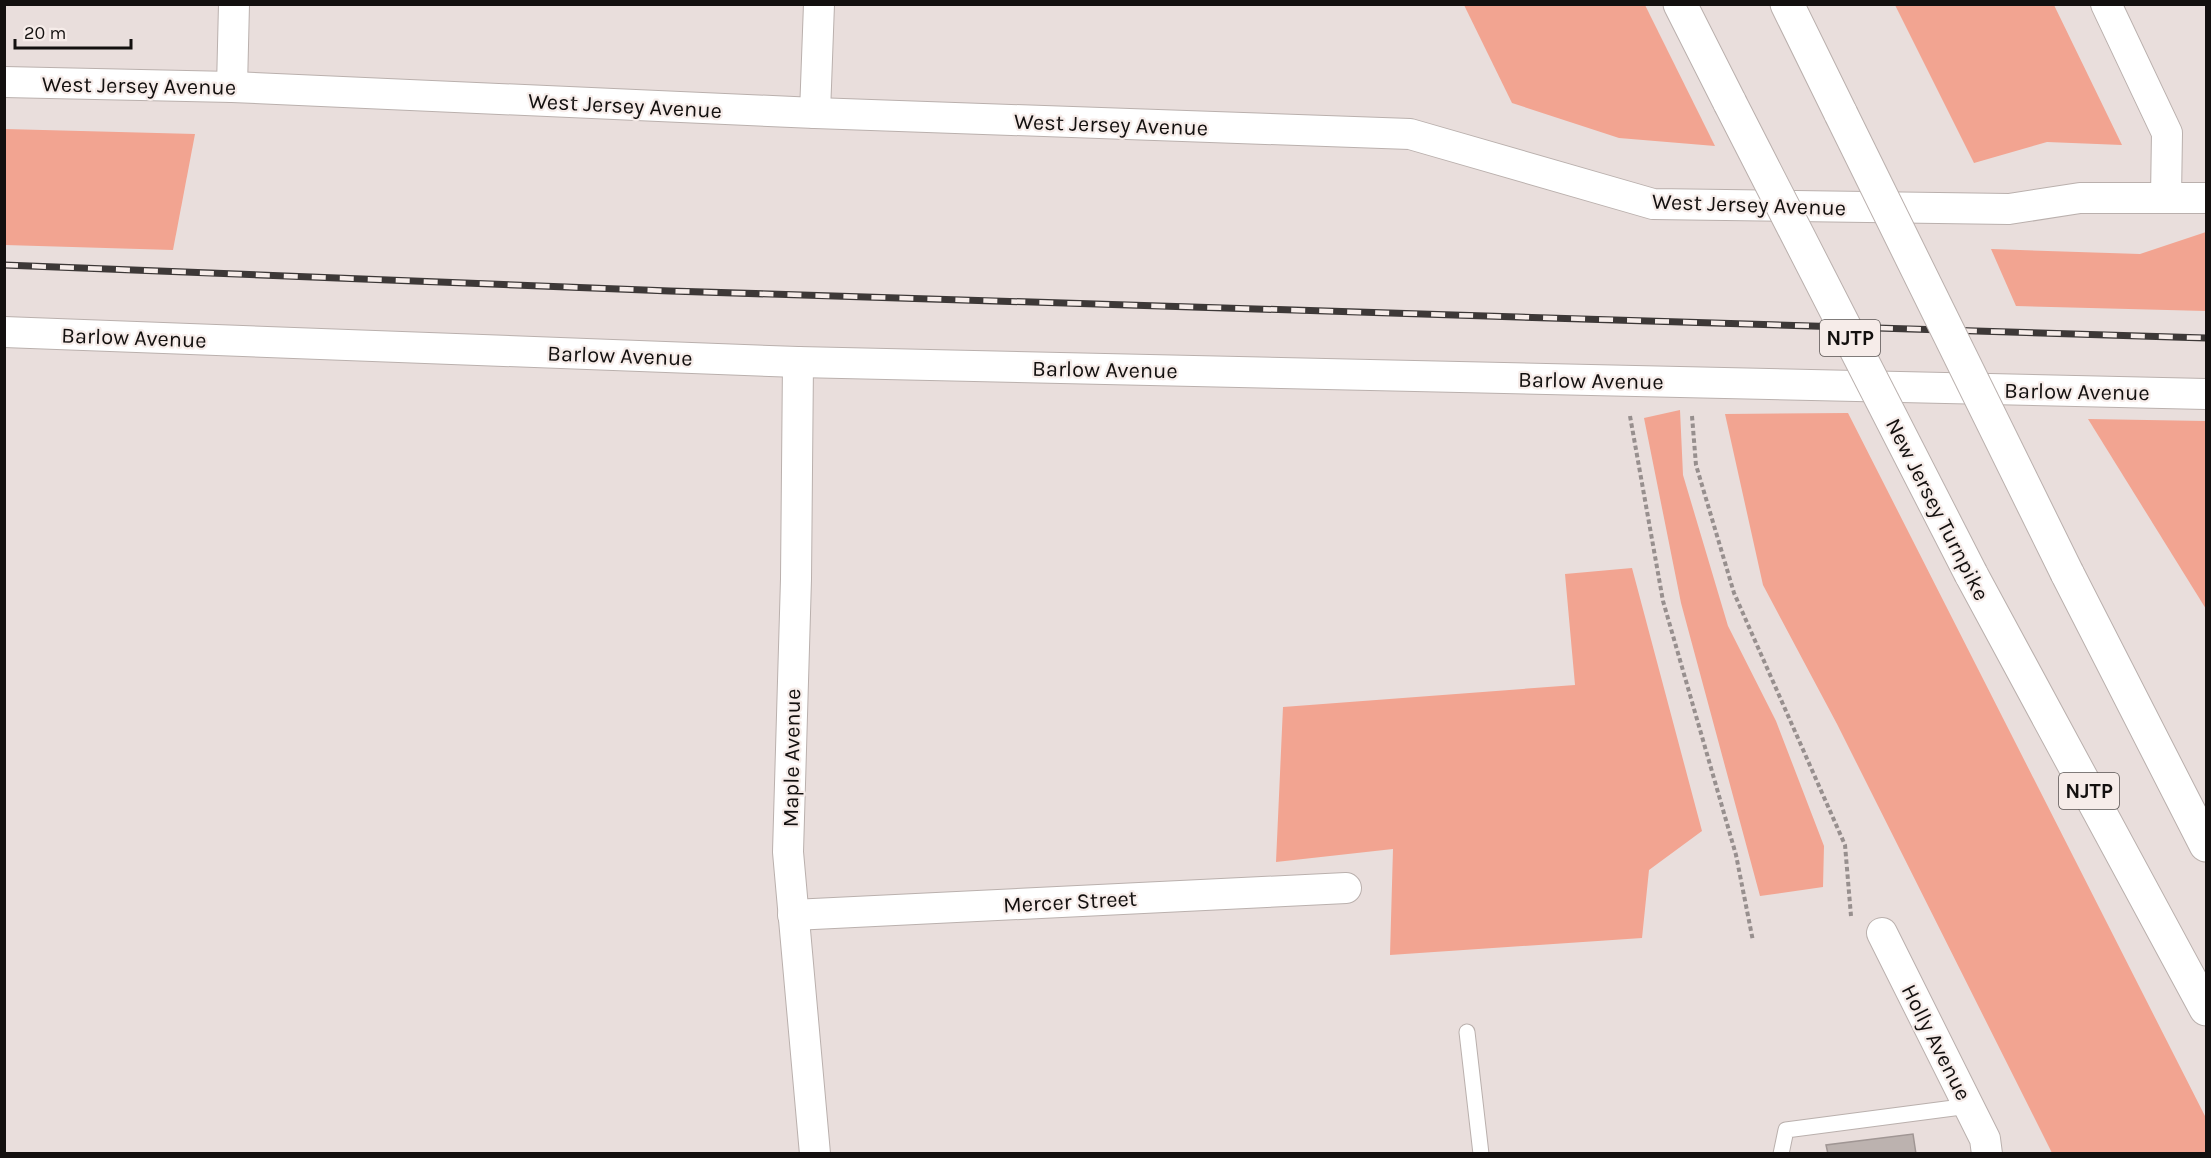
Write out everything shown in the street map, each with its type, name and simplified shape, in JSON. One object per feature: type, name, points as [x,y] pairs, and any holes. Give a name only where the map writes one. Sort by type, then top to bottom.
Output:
[{"type":"highway","name":"New Jersey Turnpike","points":[[1680,4],[1971,574],[2206,1009]]},
{"type":"highway","points":[[1787,4],[2067,573],[2206,845]]},
{"type":"street","points":[[232,87],[234,4]]},
{"type":"street","points":[[815,113],[819,4]]},
{"type":"street","points":[[2106,4],[2167,133],[2166,198]]},
{"type":"street","name":"West Jersey Avenue","points":[[4,82],[232,87],[815,113],[1410,134],[1653,204],[2009,209],[2080,198],[2206,198]]},
{"type":"street","name":"Barlow Avenue","points":[[4,332],[798,362],[2206,394]]},
{"type":"street","name":"Maple Avenue","points":[[798,362],[796,579],[788,852],[815,1154]]},
{"type":"street","name":"Mercer Street","points":[[793,915],[1346,888]]},
{"type":"street","name":"Holly Avenue","points":[[1881,933],[1985,1139],[1987,1154]]},
{"type":"lane","points":[[1467,1032],[1480,1154]]},
{"type":"lane","points":[[1781,1154],[1786,1130],[1969,1106]]},
{"type":"path","points":[[1624,381],[1663,601],[1736,855],[1753,941]]},
{"type":"path","points":[[1690,382],[1696,465],[1734,593],[1845,845],[1852,924]]},
{"type":"shaded area","points":[[1464,5],[1645,5],[1715,146],[1619,138],[1512,103]]},
{"type":"shaded area","points":[[1895,5],[2054,5],[2122,145],[2047,142],[1974,163]]},
{"type":"shaded area","points":[[5,129],[195,134],[173,250],[5,245]]},
{"type":"shaded area","points":[[2206,232],[2206,311],[2016,306],[1991,249],[2140,254]]},
{"type":"shaded area","points":[[1680,410],[1683,475],[1728,626],[1776,721],[1824,846],[1823,887],[1760,896],[1681,603],[1644,418]]},
{"type":"shaded area","points":[[1848,413],[2206,1118],[2206,1153],[2052,1153],[1837,724],[1763,585],[1725,414]]},
{"type":"shaded area","points":[[2088,419],[2206,421],[2206,609]]},
{"type":"shaded area","points":[[1632,568],[1702,831],[1649,870],[1642,938],[1390,955],[1393,849],[1276,862],[1283,707],[1575,685],[1565,574]]},
{"type":"building","points":[[1913,1134],[1916,1154],[1828,1154],[1826,1145]]},
{"type":"railway","points":[[4,265],[670,291],[2206,338]]}]
